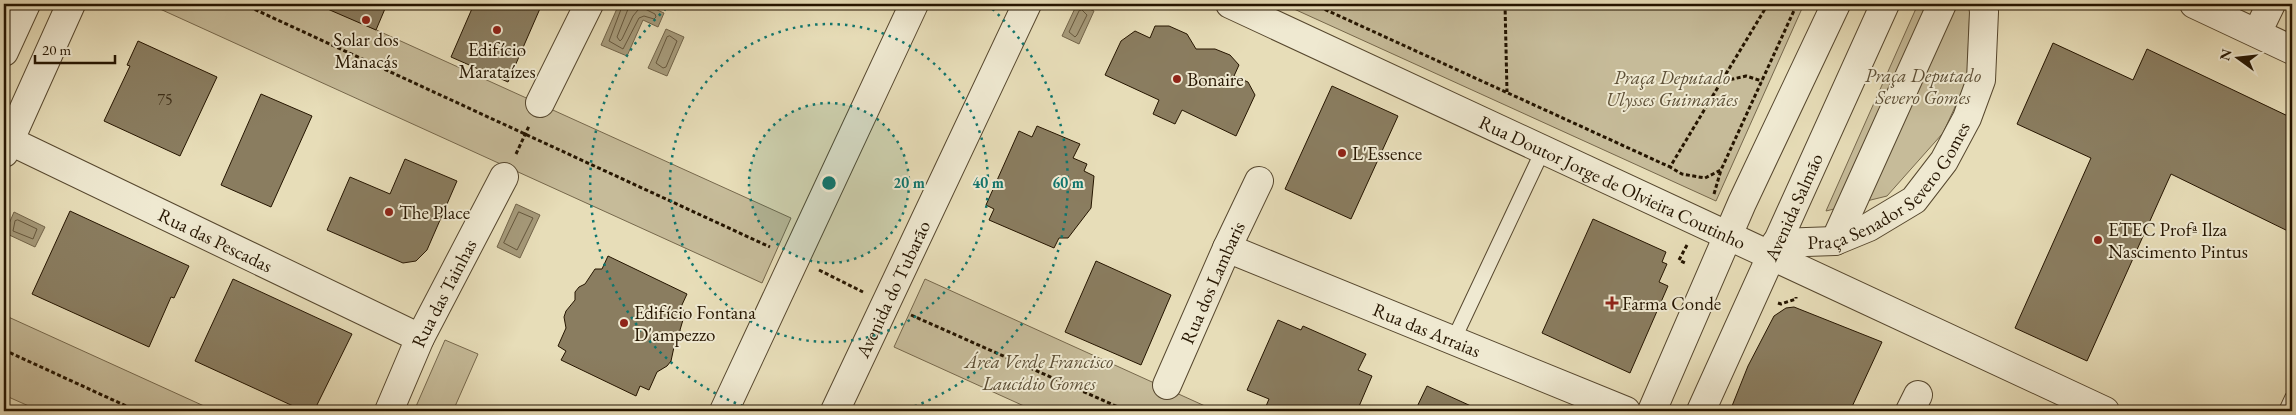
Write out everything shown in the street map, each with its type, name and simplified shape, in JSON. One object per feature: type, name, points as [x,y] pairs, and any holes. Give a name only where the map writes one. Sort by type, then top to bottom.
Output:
[{"type":"street","points":[[4,52],[26,4]]},
{"type":"street","points":[[7,147],[71,4]]},
{"type":"street","points":[[540,103],[589,4]]},
{"type":"street","points":[[724,411],[914,4]]},
{"type":"street","points":[[1007,4],[1012,34]]},
{"type":"street","name":"Avenida do Tubarão","points":[[835,411],[1026,4]]},
{"type":"street","name":"Rua Doutor Jorge de Olvieira Coutinho","points":[[1230,4],[1729,236],[1774,249],[1806,273],[2105,411]]},
{"type":"street","points":[[1652,411],[1742,203],[1836,4]]},
{"type":"street","name":"Avenida Salmão","points":[[1701,411],[1885,4]]},
{"type":"street","points":[[1835,241],[1942,4]]},
{"type":"street","name":"Praça Senador Severo Gomes","points":[[1774,249],[1835,241],[1869,227],[1914,200],[1944,161],[1966,118],[1981,80],[1983,4]]},
{"type":"street","points":[[2194,4],[2292,50]]},
{"type":"street","points":[[2256,33],[2271,4]]},
{"type":"street","name":"Rua das Pescadas","points":[[7,147],[420,338]]},
{"type":"street","name":"Rua das Tainhas","points":[[389,411],[420,338],[504,177]]},
{"type":"street","name":"Rua dos Lambaris","points":[[1167,385],[1227,248],[1259,181]]},
{"type":"street","name":"Rua das Arraias","points":[[1227,248],[1626,411]]},
{"type":"lane","points":[[1454,341],[1544,150]]},
{"type":"lane","points":[[2286,411],[2292,398]]},
{"type":"path","points":[[243,4],[794,258],[886,303],[1127,411]]},
{"type":"path","points":[[1313,4],[1682,174],[1705,178],[1721,170]]},
{"type":"path","points":[[1506,4],[1507,92]]},
{"type":"path","points":[[1670,167],[1724,81],[1768,4]]},
{"type":"path","points":[[1714,194],[1721,170],[1797,4]]},
{"type":"path","points":[[1724,81],[1746,76],[1762,81]]},
{"type":"path","points":[[504,177],[540,103]]},
{"type":"path","points":[[4,350],[137,411]]},
{"type":"green space","points":[[149,4],[319,4],[791,218],[762,283]]},
{"type":"green space","name":"Praça Deputado Ulysses Guimarães","points":[[1283,4],[1804,4],[1716,201]]},
{"type":"green space","name":"Praça Deputado Severo Gomes","points":[[1918,4],[1970,4],[1967,81],[1943,133],[1887,196],[1826,211]]},
{"type":"green space","name":"Área Verde Francisco Laucídio Gomes","points":[[925,279],[1216,411],[1035,411],[894,347]]},
{"type":"green space","points":[[4,315],[215,411],[40,411],[4,395]]},
{"type":"green space","points":[[445,340],[478,354],[453,411],[414,411]]},
{"type":"water","points":[[619,4],[644,4],[664,13],[658,27],[643,20],[627,56],[601,45]]},
{"type":"water","points":[[1077,4],[1094,11],[1079,44],[1062,36]]},
{"type":"water","points":[[666,29],[684,37],[667,76],[648,68]]},
{"type":"water","points":[[516,204],[540,215],[520,258],[497,247]]},
{"type":"water","points":[[14,212],[45,227],[35,247],[5,233]]},
{"type":"building","name":"Solar dos Manacás","points":[[316,4],[387,4],[376,30]]},
{"type":"building","name":"Edifício Marataízes","points":[[474,4],[542,4],[508,82],[451,57]]},
{"type":"building","name":"Bonaire","points":[[1155,26],[1169,26],[1187,34],[1196,49],[1215,49],[1230,55],[1239,65],[1234,76],[1248,82],[1255,95],[1236,136],[1182,110],[1175,124],[1153,114],[1159,100],[1105,75],[1121,41],[1135,31],[1150,38]]},
{"type":"building","points":[[138,41],[217,77],[180,156],[104,121],[130,66],[127,65]]},
{"type":"building","name":"ETEC Profª Ilza Nascimento Pintus","points":[[2053,43],[2133,80],[2147,49],[2292,118],[2292,233],[2171,174],[2087,361],[2015,328],[2091,158],[2017,124]]},
{"type":"building","name":"L'Essence","points":[[1332,86],[1398,116],[1351,219],[1285,189]]},
{"type":"building","points":[[261,94],[312,116],[271,207],[221,185]]},
{"type":"building","points":[[1037,126],[1080,144],[1073,158],[1087,164],[1084,171],[1094,176],[1091,208],[1068,238],[1059,238],[1054,248],[989,220],[994,209],[986,205],[1019,131],[1032,137]]},
{"type":"building","name":"The Place","points":[[405,159],[457,181],[427,250],[416,261],[403,263],[327,230],[350,177],[390,194]]},
{"type":"building","points":[[70,211],[189,266],[174,298],[171,297],[149,347],[32,294]]},
{"type":"building","points":[[1593,219],[1666,252],[1662,262],[1667,264],[1659,282],[1668,286],[1630,373],[1542,333]]},
{"type":"building","name":"Edifício Fontana D'ampezzo","points":[[608,256],[687,294],[681,307],[685,313],[680,330],[681,336],[679,342],[674,347],[671,361],[657,372],[649,390],[640,386],[636,396],[561,360],[566,351],[558,346],[566,328],[564,317],[566,311],[575,300],[575,292],[585,284],[595,269],[602,269]]},
{"type":"building","points":[[1096,261],[1171,295],[1141,365],[1065,332]]},
{"type":"building","points":[[233,279],[352,334],[314,411],[304,411],[195,361]]},
{"type":"building","points":[[1794,307],[1882,342],[1850,411],[1730,411],[1748,366],[1774,316],[1786,308]]},
{"type":"building","points":[[1278,320],[1301,330],[1303,326],[1366,354],[1358,370],[1372,376],[1357,411],[1264,411],[1269,399],[1247,390]]},
{"type":"building","points":[[1427,386],[1482,411],[1415,411]]},
{"type":"place","name":"Solar dos Manacás","points":[[366,20]]},
{"type":"place","name":"Edifício Marataízes","points":[[497,30]]},
{"type":"place","name":"Bonaire","points":[[1177,79]]},
{"type":"place","name":"L'Essence","points":[[1342,153]]},
{"type":"place","name":"The Place","points":[[389,212]]},
{"type":"place","name":"ETEC Profª Ilza Nascimento Pintus","points":[[2098,240]]},
{"type":"place","name":"Farma Conde","points":[[1612,303]]},
{"type":"place","name":"Edifício Fontana D'ampezzo","points":[[624,323]]}]
